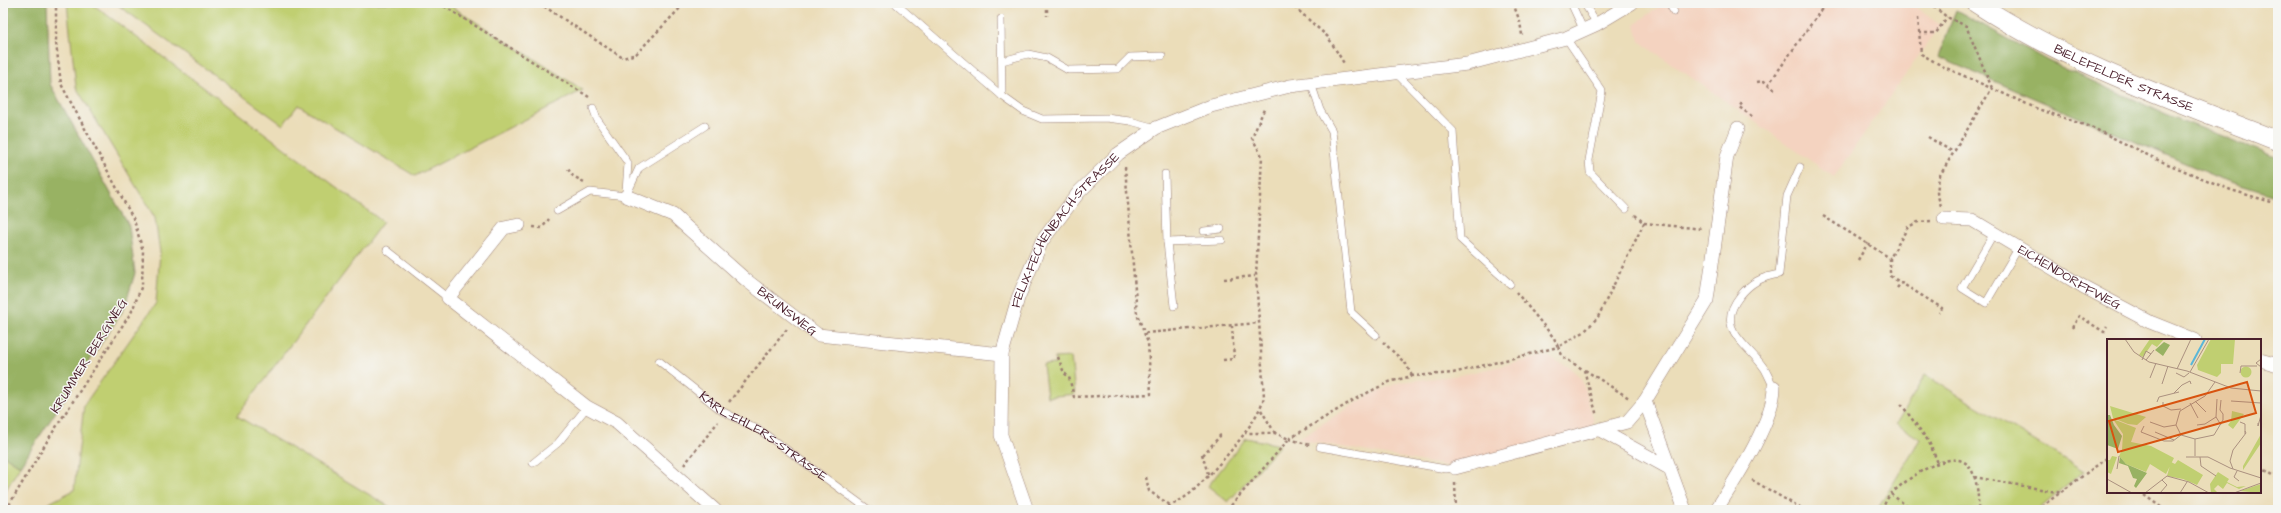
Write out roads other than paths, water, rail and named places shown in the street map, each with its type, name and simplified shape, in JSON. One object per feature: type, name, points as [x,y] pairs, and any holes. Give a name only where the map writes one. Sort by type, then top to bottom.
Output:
[{"type":"main road","name":"BIELEFELDER STRASSE","points":[[1976,3],[2046,44],[2174,101],[2278,141]]},
{"type":"street","name":"FELIX-FECHENBACH-STRASSE","points":[[1027,510],[1002,434],[1002,354],[1018,298],[1042,241],[1079,192],[1118,154],[1156,128],[1211,106],[1267,91],[1311,83],[1468,64],[1566,38],[1584,31],[1632,3]]},
{"type":"street","points":[[1455,468],[1627,422],[1643,403],[1706,300],[1718,231],[1727,156],[1738,128]]},
{"type":"street","name":"BRUNSWEG","points":[[626,196],[673,215],[746,280],[818,335],[1002,354]]},
{"type":"street","name":"EICHENDORFFWEG","points":[[1944,219],[1972,220],[2019,246],[2084,287],[2150,322],[2192,339]]},
{"type":"street","points":[[524,226],[504,228],[448,298],[587,407],[617,423],[715,510]]},
{"type":"street","points":[[2261,360],[2278,365]]},
{"type":"street","points":[[1716,510],[1739,472],[1762,428],[1774,401],[1774,387]]},
{"type":"street","points":[[1643,403],[1685,510]]},
{"type":"street","points":[[1600,430],[1669,468]]},
{"type":"lane","points":[[895,3],[1002,96],[1023,111],[1042,119],[1106,118],[1130,120],[1156,128]]},
{"type":"lane","points":[[1571,3],[1584,31]]},
{"type":"lane","points":[[1584,3],[1597,24]]},
{"type":"lane","points":[[1669,3],[1674,12]]},
{"type":"lane","points":[[1001,19],[1002,96]]},
{"type":"lane","points":[[1566,38],[1602,91],[1589,160],[1590,172],[1626,209]]},
{"type":"lane","points":[[1002,61],[1028,54],[1047,58],[1068,70],[1118,69],[1130,57],[1162,56]]},
{"type":"lane","points":[[1396,72],[1453,131],[1460,239],[1510,284]]},
{"type":"lane","points":[[1311,83],[1320,110],[1332,131],[1351,312],[1376,335]]},
{"type":"lane","points":[[593,108],[598,119],[628,163],[626,196]]},
{"type":"lane","points":[[626,196],[639,168],[705,126]]},
{"type":"lane","points":[[1774,387],[1764,368],[1732,331],[1731,316],[1736,302],[1750,284],[1764,277],[1779,274],[1787,196],[1800,166]]},
{"type":"lane","points":[[1165,174],[1167,242],[1174,306]]},
{"type":"lane","points":[[557,211],[590,192],[626,196]]},
{"type":"lane","points":[[1204,231],[1221,230]]},
{"type":"lane","points":[[1994,233],[1962,288],[1986,303],[2019,246]]},
{"type":"lane","points":[[1167,242],[1222,240]]},
{"type":"lane","points":[[387,250],[448,298]]},
{"type":"lane","name":"KARL-EHLERS-STRASSE","points":[[659,360],[722,411],[761,431],[869,510]]},
{"type":"lane","points":[[533,463],[558,443],[587,407]]},
{"type":"lane","points":[[1320,447],[1446,469],[1455,468]]}]
